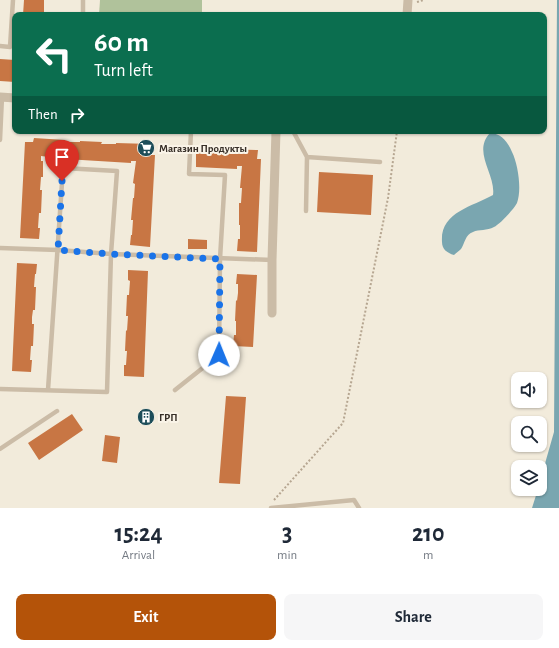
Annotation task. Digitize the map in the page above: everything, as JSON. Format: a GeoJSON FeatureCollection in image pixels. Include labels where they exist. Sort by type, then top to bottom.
{"type":"FeatureCollection","features":[{"type":"Feature","properties":{"kind":"street"},"geometry":{"type":"LineString","coordinates":[[407,12],[408,0]]}},
{"type":"Feature","properties":{"kind":"street"},"geometry":{"type":"LineString","coordinates":[[1,97],[12,98]]}},
{"type":"Feature","properties":{"kind":"street"},"geometry":{"type":"LineString","coordinates":[[272,313],[276,134]]}},
{"type":"Feature","properties":{"kind":"lane"},"geometry":{"type":"LineString","coordinates":[[0,46],[10,47],[12,0]]}},
{"type":"Feature","properties":{"kind":"lane"},"geometry":{"type":"LineString","coordinates":[[83,0],[83,12]]}},
{"type":"Feature","properties":{"kind":"lane"},"geometry":{"type":"LineString","coordinates":[[0,140],[1,97]]}},
{"type":"Feature","properties":{"kind":"lane"},"geometry":{"type":"LineString","coordinates":[[175,390],[219,355],[220,259],[225,175],[189,174],[191,134]]}},
{"type":"Feature","properties":{"kind":"lane"},"geometry":{"type":"LineString","coordinates":[[295,134],[308,157],[306,212]]}},
{"type":"Feature","properties":{"kind":"lane"},"geometry":{"type":"LineString","coordinates":[[308,157],[380,162]]}},
{"type":"Feature","properties":{"kind":"lane"},"geometry":{"type":"LineString","coordinates":[[0,388],[48,390],[106,392],[111,254],[117,171],[63,168],[48,390]]}},
{"type":"Feature","properties":{"kind":"lane"},"geometry":{"type":"LineString","coordinates":[[0,248],[220,259],[272,260]]}},
{"type":"Feature","properties":{"kind":"lane"},"geometry":{"type":"LineString","coordinates":[[0,449],[57,412]]}},
{"type":"Feature","properties":{"kind":"lane"},"geometry":{"type":"LineString","coordinates":[[271,508],[354,500],[359,508]]}},
{"type":"Feature","properties":{"kind":"path"},"geometry":{"type":"LineString","coordinates":[[272,502],[343,422],[388,198],[398,134]]}},
{"type":"Feature","properties":{"kind":"green space"},"geometry":{"type":"Polygon","coordinates":[[[100,0],[202,0],[202,12],[99,12],[100,0]]]}},
{"type":"Feature","properties":{"kind":"water"},"geometry":{"type":"Polygon","coordinates":[[[557,0],[559,0],[559,508],[532,508],[536,496],[547,496],[546,460],[554,432],[557,0]]]}},
{"type":"Feature","properties":{"kind":"water"},"geometry":{"type":"Polygon","coordinates":[[[489,134],[496,134],[501,136],[508,145],[518,170],[519,191],[517,203],[507,216],[497,225],[486,230],[470,233],[461,249],[454,255],[445,250],[442,244],[443,232],[446,224],[452,217],[467,207],[493,195],[493,187],[484,155],[483,148],[485,140],[489,134]]]}},
{"type":"Feature","properties":{"kind":"building"},"geometry":{"type":"Polygon","coordinates":[[[24,0],[44,0],[44,12],[23,12],[24,0]]]}},
{"type":"Feature","properties":{"kind":"building"},"geometry":{"type":"Polygon","coordinates":[[[0,59],[12,60],[12,82],[0,81],[0,59]]]}},
{"type":"Feature","properties":{"kind":"building"},"geometry":{"type":"Polygon","coordinates":[[[34,138],[65,140],[65,142],[102,142],[101,144],[151,144],[150,155],[155,155],[150,247],[130,245],[135,184],[133,183],[136,161],[131,161],[131,163],[49,158],[41,156],[41,161],[43,161],[43,177],[41,177],[40,190],[42,190],[41,213],[39,213],[38,228],[40,228],[39,239],[20,238],[25,142],[33,142],[34,138]]]}},
{"type":"Feature","properties":{"kind":"building"},"geometry":{"type":"Polygon","coordinates":[[[196,148],[208,148],[208,150],[222,151],[223,149],[258,150],[257,159],[261,159],[257,252],[237,251],[238,239],[240,239],[239,203],[241,203],[242,188],[240,188],[242,166],[237,166],[237,169],[196,167],[196,148]]]}},
{"type":"Feature","properties":{"kind":"building"},"geometry":{"type":"Polygon","coordinates":[[[319,172],[373,175],[371,215],[317,212],[319,172]]]}},
{"type":"Feature","properties":{"kind":"building"},"geometry":{"type":"Polygon","coordinates":[[[188,239],[207,240],[207,249],[188,249],[188,239]]]}},
{"type":"Feature","properties":{"kind":"building"},"geometry":{"type":"Polygon","coordinates":[[[17,263],[37,264],[34,287],[36,287],[35,310],[33,310],[32,317],[32,324],[34,324],[33,346],[31,346],[30,360],[32,360],[31,372],[12,371],[17,263]]]}},
{"type":"Feature","properties":{"kind":"building"},"geometry":{"type":"Polygon","coordinates":[[[128,270],[148,271],[144,377],[124,376],[124,365],[126,365],[127,351],[125,351],[128,316],[126,316],[127,295],[129,295],[130,281],[128,280],[128,270]]]}},
{"type":"Feature","properties":{"kind":"building"},"geometry":{"type":"Polygon","coordinates":[[[237,274],[257,275],[253,347],[233,346],[234,335],[236,335],[236,300],[237,301],[238,293],[238,284],[236,284],[237,274]]]}},
{"type":"Feature","properties":{"kind":"building"},"geometry":{"type":"Polygon","coordinates":[[[226,396],[246,397],[240,484],[219,483],[226,396]]]}},
{"type":"Feature","properties":{"kind":"building","name":"ГРП"},"geometry":{"type":"Polygon","coordinates":[[[149,412],[149,421],[143,421],[143,413],[149,412]]]}},
{"type":"Feature","properties":{"kind":"building"},"geometry":{"type":"Polygon","coordinates":[[[72,414],[83,430],[39,460],[28,443],[72,414]]]}},
{"type":"Feature","properties":{"kind":"building"},"geometry":{"type":"Polygon","coordinates":[[[105,435],[120,437],[117,463],[102,461],[105,435]]]}},
{"type":"Feature","properties":{"kind":"place","name":"Магазин Продукты"},"geometry":{"type":"Point","coordinates":[146,148]}},
{"type":"Feature","properties":{"kind":"place","name":"ГРП"},"geometry":{"type":"Point","coordinates":[146,417]}},
{"type":"Feature","properties":{"kind":"route"},"geometry":{"type":"LineString","coordinates":[[62,181],[58,250],[220,259],[219,355]]}}]}
